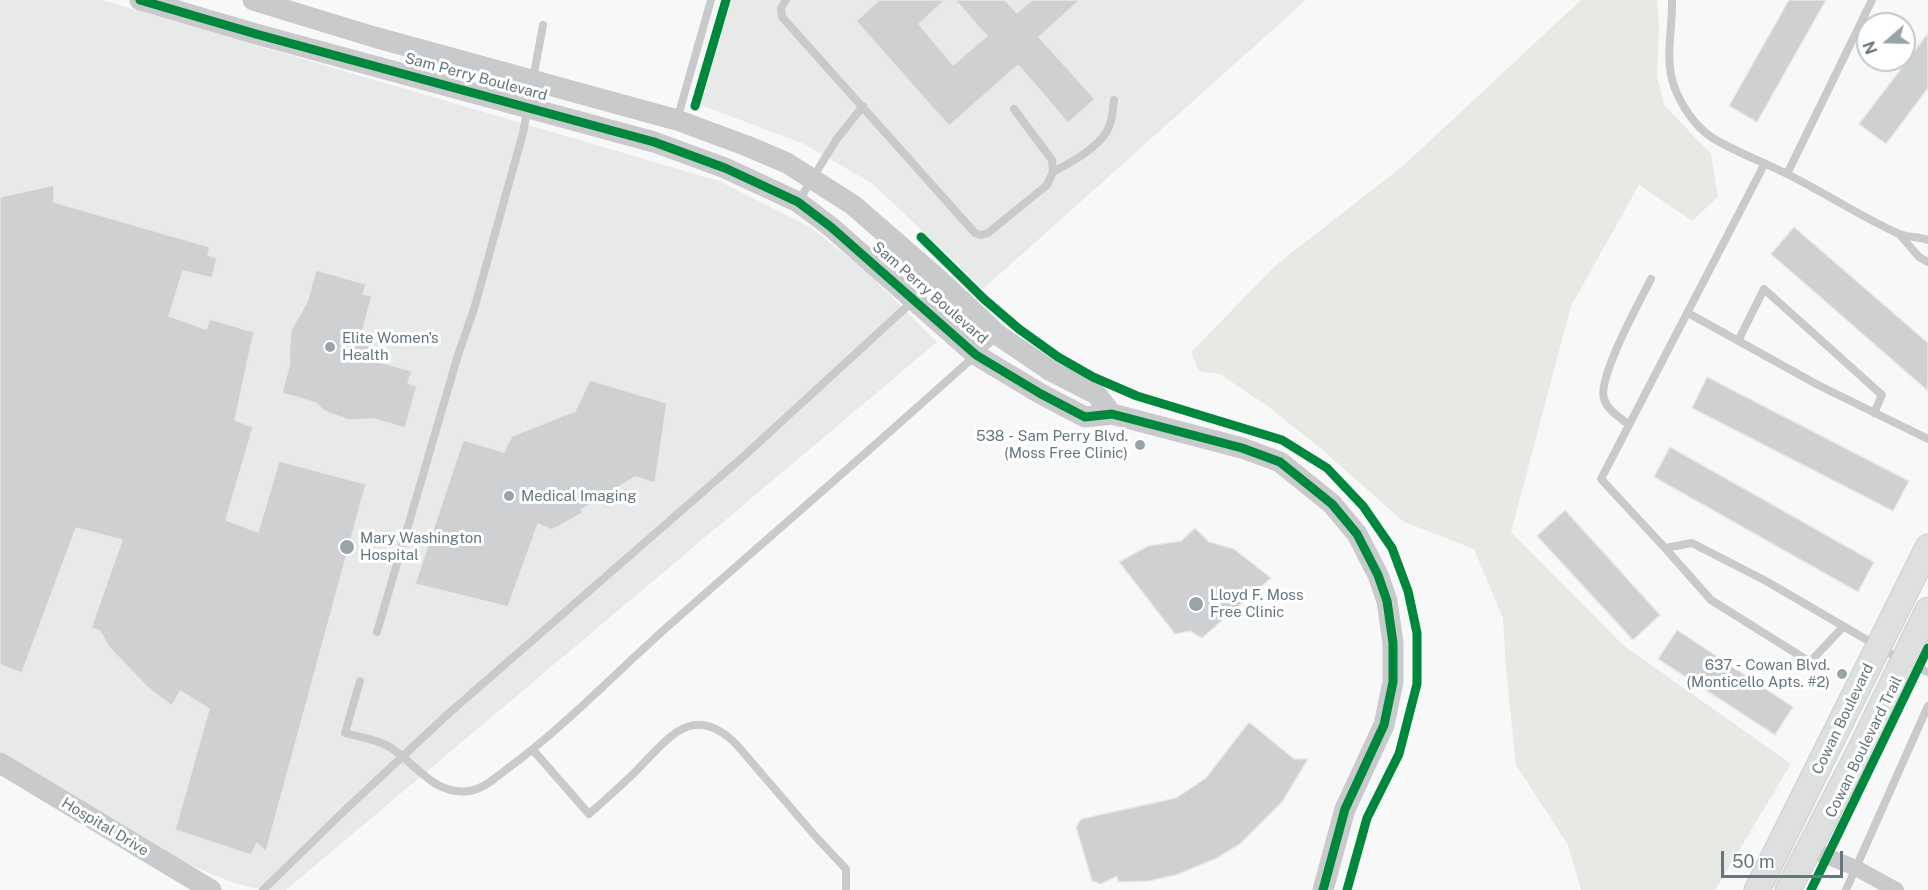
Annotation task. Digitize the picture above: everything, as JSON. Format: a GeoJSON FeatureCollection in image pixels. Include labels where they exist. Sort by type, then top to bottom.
{"type":"FeatureCollection","features":[{"type":"Feature","properties":{"kind":"main road","name":"Cowan Boulevard"},"geometry":{"type":"LineString","coordinates":[[1757,890],[1928,547]]}},
{"type":"Feature","properties":{"kind":"main road","name":"Cowan Boulevard"},"geometry":{"type":"LineString","coordinates":[[1788,890],[1928,610]]}},
{"type":"Feature","properties":{"kind":"street","name":"Sam Perry Boulevard"},"geometry":{"type":"LineString","coordinates":[[140,0],[245,31],[654,142],[725,168],[798,202],[831,227],[915,299],[976,355],[1041,394],[1085,417],[1112,414],[1242,448],[1280,462],[1323,496],[1357,534],[1378,575],[1390,612],[1393,682],[1381,734],[1345,808],[1323,890]]}},
{"type":"Feature","properties":{"kind":"street","name":"Sam Perry Boulevard"},"geometry":{"type":"LineString","coordinates":[[253,0],[677,120],[787,163],[853,205],[998,335],[1051,371],[1096,394],[1112,414]]}},
{"type":"Feature","properties":{"kind":"street","name":"Hospital Drive"},"geometry":{"type":"LineString","coordinates":[[0,763],[211,890]]}},
{"type":"Feature","properties":{"kind":"street"},"geometry":{"type":"LineString","coordinates":[[1809,849],[1856,868],[1896,890]]}},
{"type":"Feature","properties":{"kind":"lane"},"geometry":{"type":"LineString","coordinates":[[677,120],[711,0]]}},
{"type":"Feature","properties":{"kind":"lane"},"geometry":{"type":"LineString","coordinates":[[786,0],[781,8],[782,16],[975,233],[981,235],[988,233],[1047,185],[1053,172],[1052,160],[1014,109]]}},
{"type":"Feature","properties":{"kind":"lane"},"geometry":{"type":"LineString","coordinates":[[1672,0],[1669,36],[1674,85],[1684,107],[1696,123],[1711,136],[1900,235],[1928,240]]}},
{"type":"Feature","properties":{"kind":"lane"},"geometry":{"type":"LineString","coordinates":[[1787,174],[1872,0]]}},
{"type":"Feature","properties":{"kind":"lane"},"geometry":{"type":"LineString","coordinates":[[377,632],[386,595],[485,271],[523,133],[543,25]]}},
{"type":"Feature","properties":{"kind":"lane"},"geometry":{"type":"LineString","coordinates":[[1053,172],[1075,161],[1097,143],[1110,126],[1114,100]]}},
{"type":"Feature","properties":{"kind":"lane"},"geometry":{"type":"LineString","coordinates":[[798,202],[836,140],[863,106]]}},
{"type":"Feature","properties":{"kind":"lane"},"geometry":{"type":"LineString","coordinates":[[1764,165],[1601,479],[1711,600],[1809,662],[1844,627]]}},
{"type":"Feature","properties":{"kind":"lane"},"geometry":{"type":"LineString","coordinates":[[1900,235],[1919,257],[1928,261]]}},
{"type":"Feature","properties":{"kind":"lane"},"geometry":{"type":"LineString","coordinates":[[263,890],[448,714],[830,379],[937,278]]}},
{"type":"Feature","properties":{"kind":"lane"},"geometry":{"type":"LineString","coordinates":[[1629,425],[1608,407],[1602,390],[1609,365],[1651,279]]}},
{"type":"Feature","properties":{"kind":"lane"},"geometry":{"type":"LineString","coordinates":[[1738,341],[1764,289],[1881,394],[1874,413]]}},
{"type":"Feature","properties":{"kind":"lane"},"geometry":{"type":"LineString","coordinates":[[1688,314],[1818,385],[1928,439]]}},
{"type":"Feature","properties":{"kind":"lane"},"geometry":{"type":"LineString","coordinates":[[360,681],[345,733],[387,745],[444,789],[458,792],[471,791],[484,786],[533,750],[672,622],[998,335]]}},
{"type":"Feature","properties":{"kind":"lane"},"geometry":{"type":"LineString","coordinates":[[1665,548],[1692,543],[1766,581],[1879,648],[1928,672]]}},
{"type":"Feature","properties":{"kind":"lane"},"geometry":{"type":"LineString","coordinates":[[1846,890],[1928,706]]}},
{"type":"Feature","properties":{"kind":"lane"},"geometry":{"type":"LineString","coordinates":[[533,750],[589,814],[624,784],[662,742],[678,730],[692,725],[714,728],[726,734],[736,744],[846,869],[846,890]]}},
{"type":"Feature","properties":{"kind":"shaded area","name":"Mary Washington Hospital"},"geometry":{"type":"Polygon","coordinates":[[[0,0],[102,0],[719,181],[810,227],[865,270],[937,342],[286,890],[262,890],[234,883],[185,863],[0,752],[0,0]]]}},
{"type":"Feature","properties":{"kind":"shaded area"},"geometry":{"type":"Polygon","coordinates":[[[731,0],[1306,0],[983,289],[873,184],[804,144],[701,105],[731,0]]]}},
{"type":"Feature","properties":{"kind":"shaded area"},"geometry":{"type":"Polygon","coordinates":[[[1581,0],[1657,0],[1659,27],[1657,76],[1664,105],[1711,154],[1718,197],[1692,221],[1639,185],[1571,306],[1511,532],[1623,645],[1791,764],[1715,890],[1581,890],[1568,845],[1516,765],[1503,618],[1474,549],[1404,522],[1319,447],[1266,405],[1220,374],[1199,371],[1191,352],[1276,265],[1404,165],[1581,0]]]}},
{"type":"Feature","properties":{"kind":"building"},"geometry":{"type":"Polygon","coordinates":[[[879,0],[945,0],[919,24],[953,65],[987,36],[955,0],[1005,0],[1017,13],[1032,0],[1080,0],[1039,37],[1095,99],[1068,123],[1018,65],[949,126],[856,21],[879,0]]]}},
{"type":"Feature","properties":{"kind":"building"},"geometry":{"type":"Polygon","coordinates":[[[1789,0],[1826,0],[1757,122],[1729,106],[1789,0]]]}},
{"type":"Feature","properties":{"kind":"building"},"geometry":{"type":"Polygon","coordinates":[[[1928,33],[1928,88],[1886,144],[1859,124],[1898,72],[1916,72],[1916,49],[1928,33]]]}},
{"type":"Feature","properties":{"kind":"building"},"geometry":{"type":"Polygon","coordinates":[[[54,185],[54,202],[210,247],[208,255],[217,258],[212,278],[183,271],[169,316],[206,329],[210,319],[254,332],[235,420],[253,427],[226,520],[258,532],[279,461],[366,484],[266,852],[257,843],[251,855],[175,830],[209,709],[180,691],[172,706],[147,687],[109,647],[100,631],[91,628],[122,540],[76,528],[22,673],[0,665],[0,197],[54,185]]]}},
{"type":"Feature","properties":{"kind":"building"},"geometry":{"type":"Polygon","coordinates":[[[1794,227],[1928,343],[1928,391],[1771,254],[1794,227]]]}},
{"type":"Feature","properties":{"kind":"building","name":"Elite Women's Health"},"geometry":{"type":"Polygon","coordinates":[[[316,270],[366,284],[363,294],[372,296],[361,336],[365,337],[363,341],[372,343],[370,351],[378,353],[376,361],[412,371],[408,383],[417,386],[405,428],[374,419],[348,420],[324,411],[316,403],[282,393],[290,362],[291,330],[307,302],[316,270]]]}},
{"type":"Feature","properties":{"kind":"building"},"geometry":{"type":"Polygon","coordinates":[[[1707,377],[1909,481],[1893,511],[1692,408],[1707,377]]]}},
{"type":"Feature","properties":{"kind":"building","name":"Medical Imaging"},"geometry":{"type":"Polygon","coordinates":[[[590,380],[667,403],[655,483],[635,477],[581,510],[583,513],[552,530],[538,524],[508,607],[415,584],[463,440],[504,452],[512,436],[575,411],[590,380]]]}},
{"type":"Feature","properties":{"kind":"building"},"geometry":{"type":"Polygon","coordinates":[[[1670,447],[1874,562],[1858,592],[1654,477],[1670,447]]]}},
{"type":"Feature","properties":{"kind":"building"},"geometry":{"type":"Polygon","coordinates":[[[1565,510],[1660,615],[1633,640],[1537,536],[1565,510]]]}},
{"type":"Feature","properties":{"kind":"building","name":"Lloyd F. Moss Free Clinic"},"geometry":{"type":"Polygon","coordinates":[[[1195,528],[1209,542],[1234,549],[1271,578],[1202,638],[1190,631],[1175,634],[1119,562],[1148,546],[1181,541],[1195,528]]]}},
{"type":"Feature","properties":{"kind":"building"},"geometry":{"type":"Polygon","coordinates":[[[1677,630],[1793,707],[1775,735],[1658,659],[1677,630]]]}},
{"type":"Feature","properties":{"kind":"building"},"geometry":{"type":"Polygon","coordinates":[[[1249,722],[1294,759],[1308,759],[1282,802],[1240,844],[1217,858],[1176,875],[1149,881],[1118,882],[1117,876],[1101,884],[1092,881],[1076,827],[1081,819],[1176,798],[1206,778],[1249,722]]]}},
{"type":"Feature","properties":{"kind":"cycle path"},"geometry":{"type":"LineString","coordinates":[[140,0],[256,34],[654,142],[725,168],[798,202],[831,227],[976,355],[1041,394],[1085,417],[1112,414],[1242,448],[1280,462],[1332,504],[1357,534],[1378,575],[1387,601],[1393,643],[1393,682],[1384,725],[1345,809],[1323,890]]}},
{"type":"Feature","properties":{"kind":"cycle path"},"geometry":{"type":"LineString","coordinates":[[695,106],[726,0]]}},
{"type":"Feature","properties":{"kind":"cycle path"},"geometry":{"type":"LineString","coordinates":[[921,237],[984,299],[1019,329],[1058,357],[1093,377],[1137,396],[1282,440],[1327,468],[1363,506],[1392,548],[1408,591],[1417,633],[1417,684],[1399,754],[1367,818],[1347,890]]}},
{"type":"Feature","properties":{"kind":"cycle path","name":"Cowan Boulevard Trail"},"geometry":{"type":"LineString","coordinates":[[1811,890],[1928,648]]}},
{"type":"Feature","properties":{"kind":"place","name":"Elite Women's Health"},"geometry":{"type":"Point","coordinates":[330,347]}},
{"type":"Feature","properties":{"kind":"place","name":"538 - Sam Perry Blvd. (Moss Free Clinic)"},"geometry":{"type":"Point","coordinates":[1140,445]}},
{"type":"Feature","properties":{"kind":"place","name":"Medical Imaging"},"geometry":{"type":"Point","coordinates":[509,496]}},
{"type":"Feature","properties":{"kind":"place","name":"Mary Washington Hospital"},"geometry":{"type":"Point","coordinates":[347,547]}},
{"type":"Feature","properties":{"kind":"place","name":"Lloyd F. Moss Free Clinic"},"geometry":{"type":"Point","coordinates":[1196,604]}},
{"type":"Feature","properties":{"kind":"place","name":"637 - Cowan Blvd. (Monticello Apts. #2)"},"geometry":{"type":"Point","coordinates":[1842,674]}}]}
